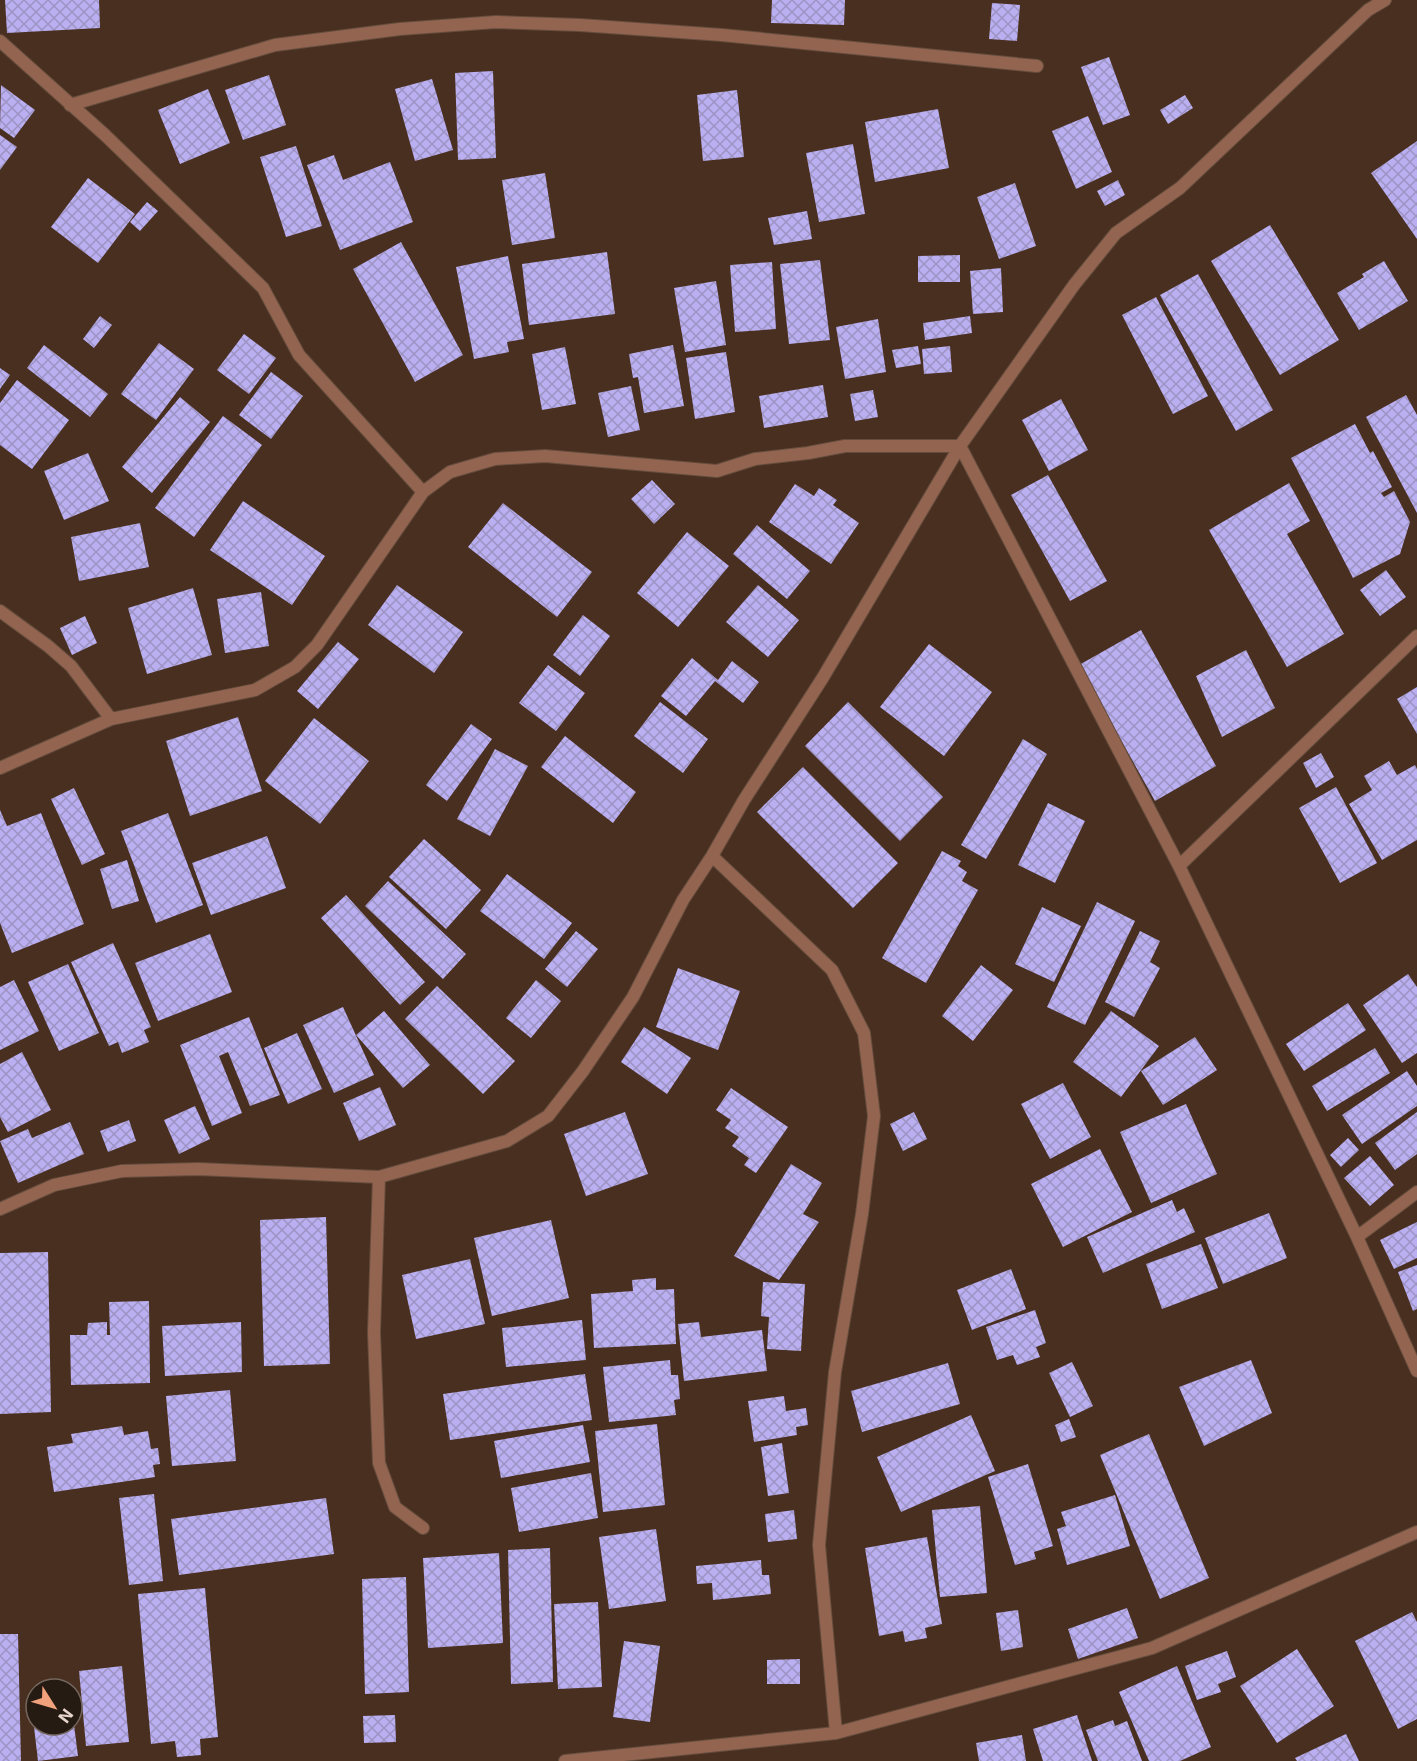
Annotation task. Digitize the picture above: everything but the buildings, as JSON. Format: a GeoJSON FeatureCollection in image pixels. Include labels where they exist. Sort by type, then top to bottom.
{"type":"FeatureCollection","features":[{"type":"Feature","properties":{"kind":"street"},"geometry":{"type":"LineString","coordinates":[[0,1209],[54,1185],[122,1171],[198,1169],[378,1177],[507,1141],[548,1116],[583,1071],[633,997],[683,900],[822,679],[960,446],[1074,285],[1116,233],[1180,188],[1365,5],[1385,0]]}},
{"type":"Feature","properties":{"kind":"street"},"geometry":{"type":"LineString","coordinates":[[70,105],[275,45],[400,29],[496,22],[580,25],[722,35],[1037,66]]}},
{"type":"Feature","properties":{"kind":"street"},"geometry":{"type":"LineString","coordinates":[[0,41],[105,135],[262,288],[299,355],[423,492]]}},
{"type":"Feature","properties":{"kind":"street"},"geometry":{"type":"LineString","coordinates":[[0,768],[111,719],[255,690],[295,667],[317,645],[423,492],[450,472],[495,459],[545,456],[717,471],[756,459],[845,446],[960,446]]}},
{"type":"Feature","properties":{"kind":"street"},"geometry":{"type":"LineString","coordinates":[[960,446],[1179,866],[1358,1237],[1417,1371]]}},
{"type":"Feature","properties":{"kind":"street"},"geometry":{"type":"LineString","coordinates":[[0,611],[71,666],[111,719]]}},
{"type":"Feature","properties":{"kind":"street"},"geometry":{"type":"LineString","coordinates":[[1179,866],[1417,636]]}},
{"type":"Feature","properties":{"kind":"street"},"geometry":{"type":"LineString","coordinates":[[712,856],[832,970],[864,1033],[874,1116],[862,1214],[835,1372],[819,1545],[836,1733]]}},
{"type":"Feature","properties":{"kind":"street"},"geometry":{"type":"LineString","coordinates":[[378,1177],[374,1333],[379,1462],[395,1507],[423,1528]]}},
{"type":"Feature","properties":{"kind":"street"},"geometry":{"type":"LineString","coordinates":[[1358,1237],[1417,1192]]}},
{"type":"Feature","properties":{"kind":"street"},"geometry":{"type":"LineString","coordinates":[[566,1761],[836,1733],[1152,1648],[1417,1532]]}}]}
